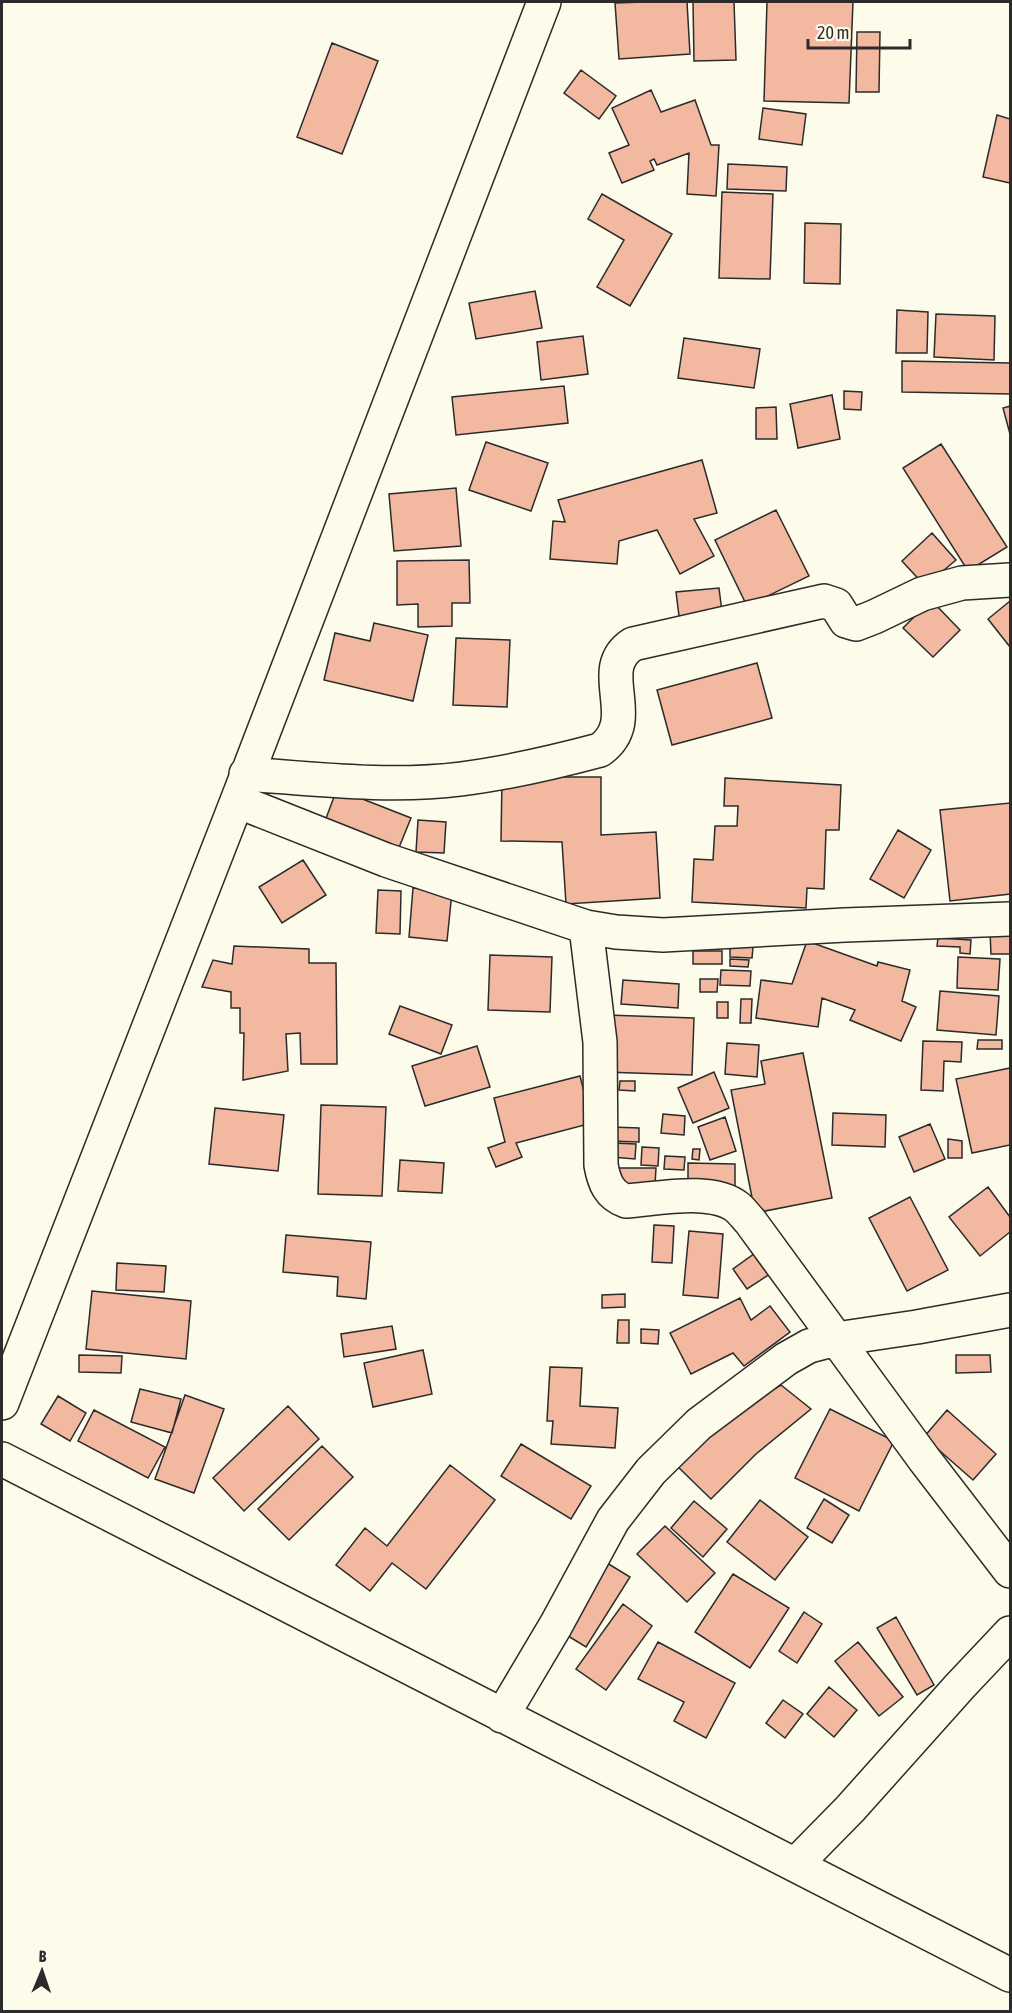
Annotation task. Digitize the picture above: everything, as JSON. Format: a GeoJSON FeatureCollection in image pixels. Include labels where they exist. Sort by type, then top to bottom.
{"type":"FeatureCollection","features":[{"type":"Feature","properties":{"kind":"street"},"geometry":{"type":"LineString","coordinates":[[2,1403],[544,2]]}},
{"type":"Feature","properties":{"kind":"street"},"geometry":{"type":"LineString","coordinates":[[242,787],[461,779],[514,770],[600,750],[615,735],[619,720],[617,661],[623,650],[633,644],[824,601],[836,605],[846,621],[856,624],[874,618],[922,594],[952,585],[1011,580]]}},
{"type":"Feature","properties":{"kind":"street"},"geometry":{"type":"LineString","coordinates":[[242,787],[386,860],[586,927],[663,935],[1011,920]]}},
{"type":"Feature","properties":{"kind":"street"},"geometry":{"type":"LineString","coordinates":[[586,927],[600,1042],[601,1165],[603,1180],[607,1187],[619,1199],[626,1201],[701,1196],[721,1198],[737,1206],[924,1459],[1011,1571]]}},
{"type":"Feature","properties":{"kind":"street"},"geometry":{"type":"LineString","coordinates":[[502,1716],[556,1625],[613,1520],[651,1471],[699,1424],[786,1359],[809,1346],[836,1338],[917,1327],[1011,1310]]}},
{"type":"Feature","properties":{"kind":"street"},"geometry":{"type":"LineString","coordinates":[[2,1459],[1011,1975]]}},
{"type":"Feature","properties":{"kind":"street"},"geometry":{"type":"LineString","coordinates":[[795,1865],[850,1809],[960,1686],[1011,1633]]}},
{"type":"Feature","properties":{"kind":"building"},"geometry":{"type":"Polygon","coordinates":[[[687,2],[690,54],[619,59],[615,3],[687,2]]]}},
{"type":"Feature","properties":{"kind":"building"},"geometry":{"type":"Polygon","coordinates":[[[693,2],[734,2],[736,60],[694,61],[693,2]]]}},
{"type":"Feature","properties":{"kind":"building"},"geometry":{"type":"Polygon","coordinates":[[[767,2],[853,2],[849,103],[764,101],[767,2]]]}},
{"type":"Feature","properties":{"kind":"building"},"geometry":{"type":"Polygon","coordinates":[[[857,32],[880,32],[879,92],[856,92],[857,32]]]}},
{"type":"Feature","properties":{"kind":"building"},"geometry":{"type":"Polygon","coordinates":[[[332,43],[378,61],[342,154],[297,137],[332,43]]]}},
{"type":"Feature","properties":{"kind":"building"},"geometry":{"type":"Polygon","coordinates":[[[581,70],[616,96],[599,119],[564,93],[581,70]]]}},
{"type":"Feature","properties":{"kind":"building"},"geometry":{"type":"Polygon","coordinates":[[[651,90],[661,112],[695,100],[711,145],[719,145],[716,196],[687,194],[689,153],[657,165],[654,159],[650,161],[654,170],[622,183],[609,153],[629,145],[612,108],[651,90]]]}},
{"type":"Feature","properties":{"kind":"building"},"geometry":{"type":"Polygon","coordinates":[[[763,108],[806,114],[802,145],[759,139],[763,108]]]}},
{"type":"Feature","properties":{"kind":"building"},"geometry":{"type":"Polygon","coordinates":[[[997,115],[1010,119],[1010,183],[983,177],[997,115]]]}},
{"type":"Feature","properties":{"kind":"building"},"geometry":{"type":"Polygon","coordinates":[[[728,164],[787,167],[786,191],[727,189],[728,164]]]}},
{"type":"Feature","properties":{"kind":"building"},"geometry":{"type":"Polygon","coordinates":[[[722,192],[773,194],[770,279],[719,278],[722,192]]]}},
{"type":"Feature","properties":{"kind":"building"},"geometry":{"type":"Polygon","coordinates":[[[602,194],[672,234],[630,306],[597,287],[624,240],[588,219],[602,194]]]}},
{"type":"Feature","properties":{"kind":"building"},"geometry":{"type":"Polygon","coordinates":[[[805,223],[841,224],[840,284],[804,283],[805,223]]]}},
{"type":"Feature","properties":{"kind":"building"},"geometry":{"type":"Polygon","coordinates":[[[535,291],[542,328],[476,339],[469,303],[535,291]]]}},
{"type":"Feature","properties":{"kind":"building"},"geometry":{"type":"Polygon","coordinates":[[[897,310],[928,312],[927,353],[896,353],[897,310]]]}},
{"type":"Feature","properties":{"kind":"building"},"geometry":{"type":"Polygon","coordinates":[[[936,314],[995,316],[994,360],[934,357],[936,314]]]}},
{"type":"Feature","properties":{"kind":"building"},"geometry":{"type":"Polygon","coordinates":[[[583,336],[588,374],[541,380],[537,342],[583,336]]]}},
{"type":"Feature","properties":{"kind":"building"},"geometry":{"type":"Polygon","coordinates":[[[684,338],[760,349],[754,388],[678,378],[684,338]]]}},
{"type":"Feature","properties":{"kind":"building"},"geometry":{"type":"Polygon","coordinates":[[[902,361],[1010,363],[1010,394],[902,392],[902,361]]]}},
{"type":"Feature","properties":{"kind":"building"},"geometry":{"type":"Polygon","coordinates":[[[564,386],[568,423],[456,435],[452,397],[564,386]]]}},
{"type":"Feature","properties":{"kind":"building"},"geometry":{"type":"Polygon","coordinates":[[[844,391],[862,392],[861,410],[844,409],[844,391]]]}},
{"type":"Feature","properties":{"kind":"building"},"geometry":{"type":"Polygon","coordinates":[[[832,395],[840,439],[798,448],[790,404],[832,395]]]}},
{"type":"Feature","properties":{"kind":"building"},"geometry":{"type":"Polygon","coordinates":[[[1010,406],[1010,434],[1003,408],[1010,406]]]}},
{"type":"Feature","properties":{"kind":"building"},"geometry":{"type":"Polygon","coordinates":[[[776,407],[777,439],[756,439],[756,408],[776,407]]]}},
{"type":"Feature","properties":{"kind":"building"},"geometry":{"type":"Polygon","coordinates":[[[486,442],[548,463],[531,511],[469,490],[486,442]]]}},
{"type":"Feature","properties":{"kind":"building"},"geometry":{"type":"Polygon","coordinates":[[[941,444],[1007,547],[968,571],[903,468],[941,444]]]}},
{"type":"Feature","properties":{"kind":"building"},"geometry":{"type":"Polygon","coordinates":[[[702,460],[717,513],[694,519],[714,556],[680,574],[657,530],[619,541],[617,564],[550,559],[553,521],[565,522],[558,500],[702,460]]]}},
{"type":"Feature","properties":{"kind":"building"},"geometry":{"type":"Polygon","coordinates":[[[456,488],[461,546],[394,551],[389,494],[456,488]]]}},
{"type":"Feature","properties":{"kind":"building"},"geometry":{"type":"Polygon","coordinates":[[[776,510],[809,576],[747,606],[715,540],[776,510]]]}},
{"type":"Feature","properties":{"kind":"building"},"geometry":{"type":"Polygon","coordinates":[[[932,533],[956,560],[925,586],[902,561],[932,533]]]}},
{"type":"Feature","properties":{"kind":"building"},"geometry":{"type":"Polygon","coordinates":[[[469,560],[470,603],[452,603],[452,626],[418,627],[418,604],[397,605],[397,561],[469,560]]]}},
{"type":"Feature","properties":{"kind":"building"},"geometry":{"type":"Polygon","coordinates":[[[719,588],[723,620],[680,624],[676,592],[719,588]]]}},
{"type":"Feature","properties":{"kind":"building"},"geometry":{"type":"Polygon","coordinates":[[[931,600],[960,630],[933,657],[903,628],[931,600]]]}},
{"type":"Feature","properties":{"kind":"building"},"geometry":{"type":"Polygon","coordinates":[[[1010,601],[1010,647],[988,619],[1010,601]]]}},
{"type":"Feature","properties":{"kind":"building"},"geometry":{"type":"Polygon","coordinates":[[[374,623],[428,635],[413,701],[324,680],[335,633],[370,641],[374,623]]]}},
{"type":"Feature","properties":{"kind":"building"},"geometry":{"type":"Polygon","coordinates":[[[456,638],[510,640],[507,707],[453,705],[456,638]]]}},
{"type":"Feature","properties":{"kind":"building"},"geometry":{"type":"Polygon","coordinates":[[[757,663],[772,718],[672,745],[657,690],[757,663]]]}},
{"type":"Feature","properties":{"kind":"building"},"geometry":{"type":"Polygon","coordinates":[[[502,777],[601,777],[601,835],[656,832],[660,898],[566,904],[562,842],[501,841],[502,777]]]}},
{"type":"Feature","properties":{"kind":"building"},"geometry":{"type":"Polygon","coordinates":[[[725,778],[841,785],[839,830],[826,830],[824,889],[807,888],[806,908],[692,902],[694,859],[713,860],[715,826],[737,826],[738,806],[724,806],[725,778]]]}},
{"type":"Feature","properties":{"kind":"building"},"geometry":{"type":"Polygon","coordinates":[[[337,789],[411,818],[398,850],[325,821],[337,789]]]}},
{"type":"Feature","properties":{"kind":"building"},"geometry":{"type":"Polygon","coordinates":[[[1010,803],[1010,894],[950,901],[940,810],[1010,803]]]}},
{"type":"Feature","properties":{"kind":"building"},"geometry":{"type":"Polygon","coordinates":[[[418,820],[446,822],[444,853],[416,852],[418,820]]]}},
{"type":"Feature","properties":{"kind":"building"},"geometry":{"type":"Polygon","coordinates":[[[898,830],[931,850],[904,898],[870,879],[898,830]]]}},
{"type":"Feature","properties":{"kind":"building"},"geometry":{"type":"Polygon","coordinates":[[[303,860],[326,895],[282,923],[259,887],[303,860]]]}},
{"type":"Feature","properties":{"kind":"building"},"geometry":{"type":"Polygon","coordinates":[[[413,888],[452,892],[447,941],[409,937],[413,888]]]}},
{"type":"Feature","properties":{"kind":"building"},"geometry":{"type":"Polygon","coordinates":[[[378,890],[401,891],[400,934],[376,933],[378,890]]]}},
{"type":"Feature","properties":{"kind":"building"},"geometry":{"type":"Polygon","coordinates":[[[990,932],[1010,932],[1010,954],[991,954],[990,932]]]}},
{"type":"Feature","properties":{"kind":"building"},"geometry":{"type":"Polygon","coordinates":[[[938,938],[971,940],[970,954],[960,953],[960,947],[937,946],[938,938]]]}},
{"type":"Feature","properties":{"kind":"building"},"geometry":{"type":"Polygon","coordinates":[[[807,941],[877,966],[878,962],[910,970],[902,1001],[916,1007],[901,1041],[850,1020],[855,1010],[822,998],[818,1027],[756,1018],[761,980],[792,984],[807,941]]]}},
{"type":"Feature","properties":{"kind":"building"},"geometry":{"type":"Polygon","coordinates":[[[234,946],[309,949],[309,963],[336,963],[337,1064],[301,1064],[300,1033],[286,1034],[288,1071],[243,1080],[244,1033],[240,1033],[240,1008],[231,1008],[231,992],[202,987],[213,960],[232,964],[234,946]]]}},
{"type":"Feature","properties":{"kind":"building"},"geometry":{"type":"Polygon","coordinates":[[[730,946],[753,947],[752,958],[730,957],[730,946]]]}},
{"type":"Feature","properties":{"kind":"building"},"geometry":{"type":"Polygon","coordinates":[[[693,951],[722,951],[722,964],[693,964],[693,951]]]}},
{"type":"Feature","properties":{"kind":"building"},"geometry":{"type":"Polygon","coordinates":[[[490,955],[552,957],[550,1012],[488,1010],[490,955]]]}},
{"type":"Feature","properties":{"kind":"building"},"geometry":{"type":"Polygon","coordinates":[[[958,957],[1000,959],[998,990],[957,988],[958,957]]]}},
{"type":"Feature","properties":{"kind":"building"},"geometry":{"type":"Polygon","coordinates":[[[730,959],[749,960],[748,967],[730,966],[730,959]]]}},
{"type":"Feature","properties":{"kind":"building"},"geometry":{"type":"Polygon","coordinates":[[[721,970],[751,971],[750,986],[720,985],[721,970]]]}},
{"type":"Feature","properties":{"kind":"building"},"geometry":{"type":"Polygon","coordinates":[[[700,979],[718,979],[717,992],[700,992],[700,979]]]}},
{"type":"Feature","properties":{"kind":"building"},"geometry":{"type":"Polygon","coordinates":[[[623,980],[679,984],[678,1008],[621,1004],[623,980]]]}},
{"type":"Feature","properties":{"kind":"building"},"geometry":{"type":"Polygon","coordinates":[[[940,991],[999,996],[996,1035],[937,1030],[940,991]]]}},
{"type":"Feature","properties":{"kind":"building"},"geometry":{"type":"Polygon","coordinates":[[[741,999],[752,999],[751,1023],[740,1023],[741,999]]]}},
{"type":"Feature","properties":{"kind":"building"},"geometry":{"type":"Polygon","coordinates":[[[717,1002],[728,1002],[728,1018],[717,1018],[717,1002]]]}},
{"type":"Feature","properties":{"kind":"building"},"geometry":{"type":"Polygon","coordinates":[[[400,1006],[452,1025],[441,1054],[389,1034],[400,1006]]]}},
{"type":"Feature","properties":{"kind":"building"},"geometry":{"type":"Polygon","coordinates":[[[606,1015],[694,1018],[692,1075],[604,1072],[606,1015]]]}},
{"type":"Feature","properties":{"kind":"building"},"geometry":{"type":"Polygon","coordinates":[[[978,1040],[1002,1040],[1002,1049],[977,1049],[978,1040]]]}},
{"type":"Feature","properties":{"kind":"building"},"geometry":{"type":"Polygon","coordinates":[[[923,1041],[962,1042],[961,1062],[944,1061],[943,1091],[921,1090],[923,1041]]]}},
{"type":"Feature","properties":{"kind":"building"},"geometry":{"type":"Polygon","coordinates":[[[727,1043],[759,1045],[757,1077],[725,1074],[727,1043]]]}},
{"type":"Feature","properties":{"kind":"building"},"geometry":{"type":"Polygon","coordinates":[[[477,1046],[490,1087],[425,1106],[412,1066],[477,1046]]]}},
{"type":"Feature","properties":{"kind":"building"},"geometry":{"type":"Polygon","coordinates":[[[803,1053],[832,1198],[755,1213],[731,1090],[765,1084],[761,1061],[803,1053]]]}},
{"type":"Feature","properties":{"kind":"building"},"geometry":{"type":"Polygon","coordinates":[[[1010,1068],[1010,1145],[972,1153],[956,1079],[1010,1068]]]}},
{"type":"Feature","properties":{"kind":"building"},"geometry":{"type":"Polygon","coordinates":[[[714,1072],[729,1108],[693,1123],[678,1088],[714,1072]]]}},
{"type":"Feature","properties":{"kind":"building"},"geometry":{"type":"Polygon","coordinates":[[[580,1076],[592,1123],[516,1143],[522,1157],[496,1167],[488,1148],[505,1142],[494,1098],[580,1076]]]}},
{"type":"Feature","properties":{"kind":"building"},"geometry":{"type":"Polygon","coordinates":[[[620,1081],[635,1081],[635,1091],[619,1090],[620,1081]]]}},
{"type":"Feature","properties":{"kind":"building"},"geometry":{"type":"Polygon","coordinates":[[[321,1105],[386,1107],[382,1196],[318,1194],[321,1105]]]}},
{"type":"Feature","properties":{"kind":"building"},"geometry":{"type":"Polygon","coordinates":[[[215,1108],[284,1115],[278,1171],[209,1164],[215,1108]]]}},
{"type":"Feature","properties":{"kind":"building"},"geometry":{"type":"Polygon","coordinates":[[[833,1113],[886,1115],[885,1147],[832,1145],[833,1113]]]}},
{"type":"Feature","properties":{"kind":"building"},"geometry":{"type":"Polygon","coordinates":[[[663,1114],[685,1116],[684,1135],[661,1133],[663,1114]]]}},
{"type":"Feature","properties":{"kind":"building"},"geometry":{"type":"Polygon","coordinates":[[[725,1117],[736,1151],[710,1160],[698,1127],[725,1117]]]}},
{"type":"Feature","properties":{"kind":"building"},"geometry":{"type":"Polygon","coordinates":[[[930,1124],[945,1159],[914,1172],[899,1137],[930,1124]]]}},
{"type":"Feature","properties":{"kind":"building"},"geometry":{"type":"Polygon","coordinates":[[[611,1127],[639,1128],[639,1142],[610,1141],[611,1127]]]}},
{"type":"Feature","properties":{"kind":"building"},"geometry":{"type":"Polygon","coordinates":[[[948,1139],[962,1141],[962,1158],[948,1158],[948,1139]]]}},
{"type":"Feature","properties":{"kind":"building"},"geometry":{"type":"Polygon","coordinates":[[[613,1143],[636,1144],[635,1159],[612,1157],[613,1143]]]}},
{"type":"Feature","properties":{"kind":"building"},"geometry":{"type":"Polygon","coordinates":[[[642,1147],[659,1148],[658,1166],[641,1165],[642,1147]]]}},
{"type":"Feature","properties":{"kind":"building"},"geometry":{"type":"Polygon","coordinates":[[[693,1149],[700,1149],[699,1160],[692,1159],[693,1149]]]}},
{"type":"Feature","properties":{"kind":"building"},"geometry":{"type":"Polygon","coordinates":[[[665,1156],[685,1157],[684,1170],[664,1169],[665,1156]]]}},
{"type":"Feature","properties":{"kind":"building"},"geometry":{"type":"Polygon","coordinates":[[[400,1160],[444,1163],[442,1193],[398,1191],[400,1160]]]}},
{"type":"Feature","properties":{"kind":"building"},"geometry":{"type":"Polygon","coordinates":[[[688,1163],[735,1164],[735,1189],[688,1188],[688,1163]]]}},
{"type":"Feature","properties":{"kind":"building"},"geometry":{"type":"Polygon","coordinates":[[[618,1168],[656,1168],[655,1185],[618,1184],[618,1168]]]}},
{"type":"Feature","properties":{"kind":"building"},"geometry":{"type":"Polygon","coordinates":[[[988,1187],[1010,1217],[1010,1232],[980,1256],[949,1217],[988,1187]]]}},
{"type":"Feature","properties":{"kind":"building"},"geometry":{"type":"Polygon","coordinates":[[[910,1197],[948,1270],[907,1291],[869,1218],[910,1197]]]}},
{"type":"Feature","properties":{"kind":"building"},"geometry":{"type":"Polygon","coordinates":[[[654,1225],[674,1226],[672,1263],[652,1262],[654,1225]]]}},
{"type":"Feature","properties":{"kind":"building"},"geometry":{"type":"Polygon","coordinates":[[[689,1231],[723,1234],[718,1298],[683,1295],[689,1231]]]}},
{"type":"Feature","properties":{"kind":"building"},"geometry":{"type":"Polygon","coordinates":[[[286,1235],[371,1242],[366,1299],[337,1296],[338,1277],[283,1272],[286,1235]]]}},
{"type":"Feature","properties":{"kind":"building"},"geometry":{"type":"Polygon","coordinates":[[[758,1251],[773,1272],[747,1289],[733,1269],[758,1251]]]}},
{"type":"Feature","properties":{"kind":"building"},"geometry":{"type":"Polygon","coordinates":[[[117,1263],[166,1266],[164,1292],[116,1290],[117,1263]]]}},
{"type":"Feature","properties":{"kind":"building"},"geometry":{"type":"Polygon","coordinates":[[[92,1291],[191,1301],[186,1359],[86,1349],[92,1291]]]}},
{"type":"Feature","properties":{"kind":"building"},"geometry":{"type":"Polygon","coordinates":[[[625,1294],[625,1307],[602,1308],[602,1295],[625,1294]]]}},
{"type":"Feature","properties":{"kind":"building"},"geometry":{"type":"Polygon","coordinates":[[[740,1298],[751,1320],[770,1306],[790,1332],[744,1366],[733,1353],[691,1374],[670,1333],[740,1298]]]}},
{"type":"Feature","properties":{"kind":"building"},"geometry":{"type":"Polygon","coordinates":[[[618,1320],[629,1320],[629,1343],[617,1343],[618,1320]]]}},
{"type":"Feature","properties":{"kind":"building"},"geometry":{"type":"Polygon","coordinates":[[[392,1326],[396,1349],[344,1357],[341,1334],[392,1326]]]}},
{"type":"Feature","properties":{"kind":"building"},"geometry":{"type":"Polygon","coordinates":[[[641,1329],[659,1330],[658,1344],[641,1343],[641,1329]]]}},
{"type":"Feature","properties":{"kind":"building"},"geometry":{"type":"Polygon","coordinates":[[[423,1350],[432,1394],[373,1407],[364,1363],[423,1350]]]}},
{"type":"Feature","properties":{"kind":"building"},"geometry":{"type":"Polygon","coordinates":[[[79,1355],[122,1356],[121,1373],[79,1372],[79,1355]]]}},
{"type":"Feature","properties":{"kind":"building"},"geometry":{"type":"Polygon","coordinates":[[[956,1355],[990,1355],[991,1372],[956,1373],[956,1355]]]}},
{"type":"Feature","properties":{"kind":"building"},"geometry":{"type":"Polygon","coordinates":[[[550,1367],[582,1368],[580,1406],[618,1408],[615,1448],[551,1444],[553,1421],[547,1421],[550,1367]]]}},
{"type":"Feature","properties":{"kind":"building"},"geometry":{"type":"Polygon","coordinates":[[[781,1385],[811,1409],[756,1454],[711,1499],[675,1464],[721,1419],[781,1385]]]}},
{"type":"Feature","properties":{"kind":"building"},"geometry":{"type":"Polygon","coordinates":[[[140,1389],[181,1399],[172,1433],[131,1422],[140,1389]]]}},
{"type":"Feature","properties":{"kind":"building"},"geometry":{"type":"Polygon","coordinates":[[[185,1395],[224,1409],[194,1493],[155,1479],[185,1395]]]}},
{"type":"Feature","properties":{"kind":"building"},"geometry":{"type":"Polygon","coordinates":[[[58,1396],[86,1413],[70,1441],[41,1424],[58,1396]]]}},
{"type":"Feature","properties":{"kind":"building"},"geometry":{"type":"Polygon","coordinates":[[[288,1406],[319,1439],[244,1511],[213,1478],[288,1406]]]}},
{"type":"Feature","properties":{"kind":"building"},"geometry":{"type":"Polygon","coordinates":[[[830,1409],[894,1441],[859,1511],[795,1478],[830,1409]]]}},
{"type":"Feature","properties":{"kind":"building"},"geometry":{"type":"Polygon","coordinates":[[[94,1410],[165,1447],[148,1478],[78,1441],[94,1410]]]}},
{"type":"Feature","properties":{"kind":"building"},"geometry":{"type":"Polygon","coordinates":[[[947,1410],[996,1454],[973,1480],[924,1437],[947,1410]]]}},
{"type":"Feature","properties":{"kind":"building"},"geometry":{"type":"Polygon","coordinates":[[[521,1444],[591,1486],[571,1519],[501,1476],[521,1444]]]}},
{"type":"Feature","properties":{"kind":"building"},"geometry":{"type":"Polygon","coordinates":[[[322,1446],[353,1477],[289,1540],[258,1509],[322,1446]]]}},
{"type":"Feature","properties":{"kind":"building"},"geometry":{"type":"Polygon","coordinates":[[[450,1465],[495,1500],[426,1589],[392,1563],[370,1591],[336,1565],[365,1528],[387,1546],[450,1465]]]}},
{"type":"Feature","properties":{"kind":"building"},"geometry":{"type":"Polygon","coordinates":[[[824,1499],[849,1515],[832,1543],[807,1528],[824,1499]]]}},
{"type":"Feature","properties":{"kind":"building"},"geometry":{"type":"Polygon","coordinates":[[[760,1500],[808,1537],[775,1580],[727,1542],[760,1500]]]}},
{"type":"Feature","properties":{"kind":"building"},"geometry":{"type":"Polygon","coordinates":[[[694,1501],[727,1529],[703,1557],[671,1528],[694,1501]]]}},
{"type":"Feature","properties":{"kind":"building"},"geometry":{"type":"Polygon","coordinates":[[[665,1526],[715,1573],[687,1602],[637,1554],[665,1526]]]}},
{"type":"Feature","properties":{"kind":"building"},"geometry":{"type":"Polygon","coordinates":[[[607,1563],[630,1577],[586,1647],[563,1633],[607,1563]]]}},
{"type":"Feature","properties":{"kind":"building"},"geometry":{"type":"Polygon","coordinates":[[[733,1574],[789,1608],[750,1668],[695,1632],[733,1574]]]}},
{"type":"Feature","properties":{"kind":"building"},"geometry":{"type":"Polygon","coordinates":[[[623,1604],[652,1626],[606,1690],[576,1669],[623,1604]]]}},
{"type":"Feature","properties":{"kind":"building"},"geometry":{"type":"Polygon","coordinates":[[[804,1612],[822,1624],[797,1663],[779,1651],[804,1612]]]}},
{"type":"Feature","properties":{"kind":"building"},"geometry":{"type":"Polygon","coordinates":[[[896,1617],[934,1685],[917,1695],[877,1628],[896,1617]]]}},
{"type":"Feature","properties":{"kind":"building"},"geometry":{"type":"Polygon","coordinates":[[[658,1642],[735,1683],[706,1738],[674,1721],[684,1702],[638,1679],[658,1642]]]}},
{"type":"Feature","properties":{"kind":"building"},"geometry":{"type":"Polygon","coordinates":[[[858,1642],[903,1697],[879,1716],[835,1661],[858,1642]]]}},
{"type":"Feature","properties":{"kind":"building"},"geometry":{"type":"Polygon","coordinates":[[[829,1687],[857,1710],[834,1737],[807,1714],[829,1687]]]}},
{"type":"Feature","properties":{"kind":"building"},"geometry":{"type":"Polygon","coordinates":[[[783,1700],[803,1714],[785,1738],[766,1723],[783,1700]]]}}]}
